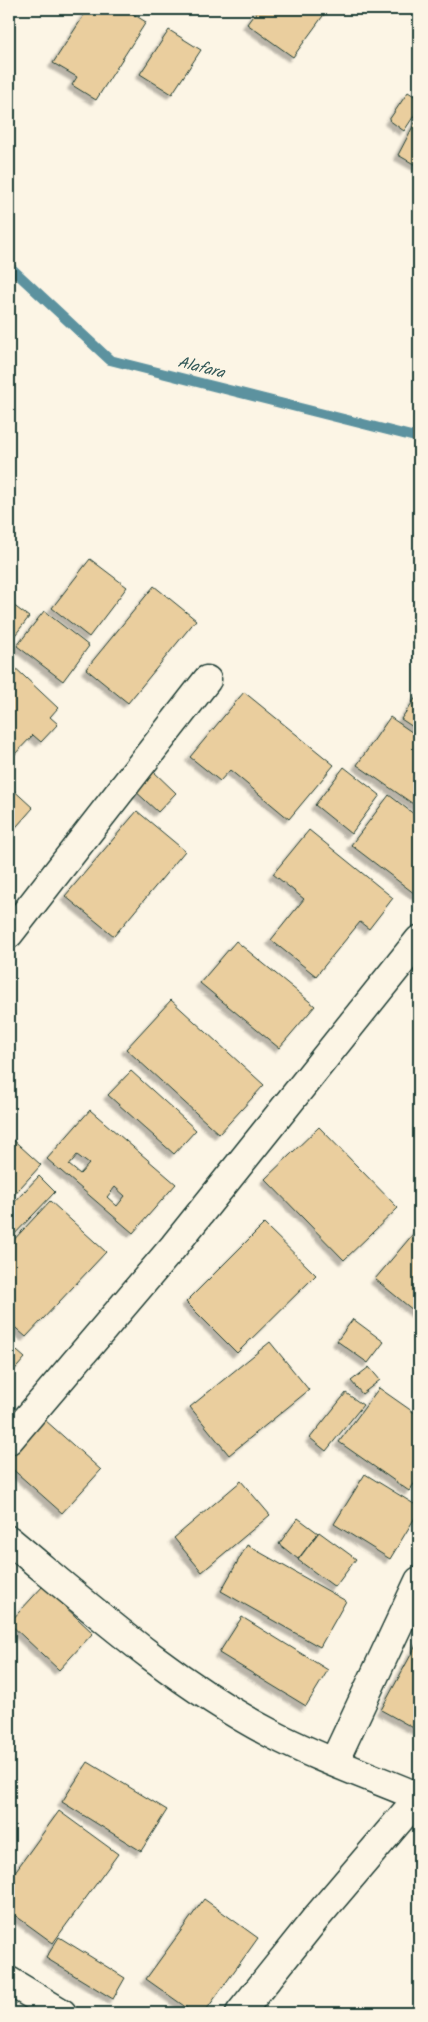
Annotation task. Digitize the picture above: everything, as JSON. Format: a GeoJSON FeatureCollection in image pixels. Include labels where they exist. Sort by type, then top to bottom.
{"type":"FeatureCollection","features":[{"type":"Feature","properties":{"kind":"street"},"geometry":{"type":"LineString","coordinates":[[9,934],[207,680]]}},
{"type":"Feature","properties":{"kind":"street"},"geometry":{"type":"LineString","coordinates":[[9,1440],[174,1246],[419,940]]}},
{"type":"Feature","properties":{"kind":"street"},"geometry":{"type":"LineString","coordinates":[[9,1540],[132,1642],[198,1691],[270,1733],[419,1797],[316,1918],[240,2013]]}},
{"type":"Feature","properties":{"kind":"street"},"geometry":{"type":"LineString","coordinates":[[334,1762],[419,1581]]}},
{"type":"Feature","properties":{"kind":"street"},"geometry":{"type":"LineString","coordinates":[[9,1981],[62,2013]]}},
{"type":"Feature","properties":{"kind":"building"},"geometry":{"type":"Polygon","coordinates":[[[88,9],[125,9],[146,22],[96,100],[72,85],[77,77],[53,63],[88,9]]]}},
{"type":"Feature","properties":{"kind":"building"},"geometry":{"type":"Polygon","coordinates":[[[258,9],[328,9],[293,57],[247,24],[258,9]]]}},
{"type":"Feature","properties":{"kind":"building"},"geometry":{"type":"Polygon","coordinates":[[[169,30],[201,50],[172,94],[140,74],[169,30]]]}},
{"type":"Feature","properties":{"kind":"building"},"geometry":{"type":"Polygon","coordinates":[[[408,92],[419,99],[419,108],[404,131],[389,120],[408,92]]]}},
{"type":"Feature","properties":{"kind":"building"},"geometry":{"type":"Polygon","coordinates":[[[419,115],[419,167],[398,155],[419,115]]]}},
{"type":"Feature","properties":{"kind":"building"},"geometry":{"type":"Polygon","coordinates":[[[90,559],[127,587],[89,637],[52,608],[90,559]]]}},
{"type":"Feature","properties":{"kind":"building"},"geometry":{"type":"Polygon","coordinates":[[[154,586],[196,620],[128,703],[86,669],[154,586]]]}},
{"type":"Feature","properties":{"kind":"building"},"geometry":{"type":"Polygon","coordinates":[[[9,602],[29,617],[9,643],[9,602]]]}},
{"type":"Feature","properties":{"kind":"building"},"geometry":{"type":"Polygon","coordinates":[[[44,611],[89,646],[63,681],[17,646],[44,611]]]}},
{"type":"Feature","properties":{"kind":"building"},"geometry":{"type":"Polygon","coordinates":[[[9,662],[58,708],[50,717],[58,724],[41,742],[33,735],[13,756],[9,752],[9,662]]]}},
{"type":"Feature","properties":{"kind":"building"},"geometry":{"type":"Polygon","coordinates":[[[244,692],[334,765],[289,819],[230,770],[220,781],[190,757],[244,692]]]}},
{"type":"Feature","properties":{"kind":"building"},"geometry":{"type":"Polygon","coordinates":[[[419,693],[419,731],[401,719],[419,693]]]}},
{"type":"Feature","properties":{"kind":"building"},"geometry":{"type":"Polygon","coordinates":[[[390,717],[419,737],[419,808],[357,765],[390,717]]]}},
{"type":"Feature","properties":{"kind":"building"},"geometry":{"type":"Polygon","coordinates":[[[344,767],[380,795],[351,834],[315,805],[344,767]]]}},
{"type":"Feature","properties":{"kind":"building"},"geometry":{"type":"Polygon","coordinates":[[[152,770],[176,793],[158,812],[133,789],[152,770]]]}},
{"type":"Feature","properties":{"kind":"building"},"geometry":{"type":"Polygon","coordinates":[[[9,786],[33,808],[9,835],[9,786]]]}},
{"type":"Feature","properties":{"kind":"building"},"geometry":{"type":"Polygon","coordinates":[[[389,795],[419,818],[419,897],[351,845],[389,795]]]}},
{"type":"Feature","properties":{"kind":"building"},"geometry":{"type":"Polygon","coordinates":[[[137,811],[185,851],[114,936],[65,896],[137,811]]]}},
{"type":"Feature","properties":{"kind":"building"},"geometry":{"type":"Polygon","coordinates":[[[309,830],[393,898],[369,929],[360,922],[316,976],[271,940],[304,899],[273,874],[309,830]]]}},
{"type":"Feature","properties":{"kind":"building"},"geometry":{"type":"Polygon","coordinates":[[[236,941],[315,1006],[279,1048],[200,983],[236,941]]]}},
{"type":"Feature","properties":{"kind":"building"},"geometry":{"type":"Polygon","coordinates":[[[171,1000],[264,1085],[219,1134],[126,1049],[171,1000]]]}},
{"type":"Feature","properties":{"kind":"building"},"geometry":{"type":"Polygon","coordinates":[[[131,1071],[196,1130],[174,1154],[108,1095],[131,1071]]]}},
{"type":"Feature","properties":{"kind":"building"},"geometry":{"type":"Polygon","coordinates":[[[90,1110],[176,1184],[133,1233],[47,1159],[90,1110]],[[77,1155],[69,1165],[80,1174],[89,1164],[77,1155]],[[115,1187],[107,1197],[117,1206],[125,1196],[115,1187]]]}},
{"type":"Feature","properties":{"kind":"building"},"geometry":{"type":"Polygon","coordinates":[[[319,1127],[398,1208],[344,1260],[265,1179],[319,1127]]]}},
{"type":"Feature","properties":{"kind":"building"},"geometry":{"type":"Polygon","coordinates":[[[9,1136],[41,1165],[9,1200],[9,1136]]]}},
{"type":"Feature","properties":{"kind":"building"},"geometry":{"type":"Polygon","coordinates":[[[39,1176],[55,1192],[9,1240],[9,1208],[39,1176]]]}},
{"type":"Feature","properties":{"kind":"building"},"geometry":{"type":"Polygon","coordinates":[[[50,1201],[106,1252],[26,1337],[9,1322],[9,1245],[50,1201]]]}},
{"type":"Feature","properties":{"kind":"building"},"geometry":{"type":"Polygon","coordinates":[[[264,1224],[316,1275],[237,1353],[186,1302],[264,1224]]]}},
{"type":"Feature","properties":{"kind":"building"},"geometry":{"type":"Polygon","coordinates":[[[419,1227],[419,1315],[375,1279],[419,1227]]]}},
{"type":"Feature","properties":{"kind":"building"},"geometry":{"type":"Polygon","coordinates":[[[353,1319],[384,1342],[368,1363],[337,1341],[353,1319]]]}},
{"type":"Feature","properties":{"kind":"building"},"geometry":{"type":"Polygon","coordinates":[[[270,1342],[309,1390],[229,1455],[190,1407],[270,1342]]]}},
{"type":"Feature","properties":{"kind":"building"},"geometry":{"type":"Polygon","coordinates":[[[9,1344],[25,1358],[9,1376],[9,1344]]]}},
{"type":"Feature","properties":{"kind":"building"},"geometry":{"type":"Polygon","coordinates":[[[369,1367],[380,1380],[362,1394],[351,1381],[369,1367]]]}},
{"type":"Feature","properties":{"kind":"building"},"geometry":{"type":"Polygon","coordinates":[[[379,1388],[419,1416],[419,1477],[409,1491],[339,1442],[379,1388]]]}},
{"type":"Feature","properties":{"kind":"building"},"geometry":{"type":"Polygon","coordinates":[[[346,1393],[363,1405],[326,1451],[310,1438],[346,1393]]]}},
{"type":"Feature","properties":{"kind":"building"},"geometry":{"type":"Polygon","coordinates":[[[45,1420],[101,1470],[62,1513],[9,1466],[9,1459],[45,1420]]]}},
{"type":"Feature","properties":{"kind":"building"},"geometry":{"type":"Polygon","coordinates":[[[365,1474],[419,1507],[419,1511],[390,1559],[334,1524],[365,1474]]]}},
{"type":"Feature","properties":{"kind":"building"},"geometry":{"type":"Polygon","coordinates":[[[241,1481],[270,1515],[202,1572],[174,1538],[241,1481]]]}},
{"type":"Feature","properties":{"kind":"building"},"geometry":{"type":"Polygon","coordinates":[[[298,1518],[318,1533],[298,1559],[279,1544],[298,1518]]]}},
{"type":"Feature","properties":{"kind":"building"},"geometry":{"type":"Polygon","coordinates":[[[319,1532],[356,1559],[335,1587],[298,1560],[319,1532]]]}},
{"type":"Feature","properties":{"kind":"building"},"geometry":{"type":"Polygon","coordinates":[[[247,1545],[346,1601],[320,1647],[221,1591],[247,1545]]]}},
{"type":"Feature","properties":{"kind":"building"},"geometry":{"type":"Polygon","coordinates":[[[43,1586],[93,1633],[59,1670],[9,1623],[43,1586]]]}},
{"type":"Feature","properties":{"kind":"building"},"geometry":{"type":"Polygon","coordinates":[[[242,1617],[328,1670],[306,1706],[219,1653],[242,1617]]]}},
{"type":"Feature","properties":{"kind":"building"},"geometry":{"type":"Polygon","coordinates":[[[419,1640],[419,1731],[381,1710],[419,1640]]]}},
{"type":"Feature","properties":{"kind":"building"},"geometry":{"type":"Polygon","coordinates":[[[88,1762],[167,1810],[141,1851],[62,1802],[88,1762]]]}},
{"type":"Feature","properties":{"kind":"building"},"geometry":{"type":"Polygon","coordinates":[[[59,1811],[118,1854],[53,1943],[9,1911],[9,1880],[59,1811]]]}},
{"type":"Feature","properties":{"kind":"building"},"geometry":{"type":"Polygon","coordinates":[[[204,1899],[258,1938],[204,2013],[194,2013],[146,1979],[204,1899]]]}},
{"type":"Feature","properties":{"kind":"building"},"geometry":{"type":"Polygon","coordinates":[[[59,1937],[125,1978],[113,1999],[46,1958],[59,1937]]]}},
{"type":"Feature","properties":{"kind":"waterway","name":"Alafara"},"geometry":{"type":"LineString","coordinates":[[9,266],[110,360],[419,438]]}}]}
